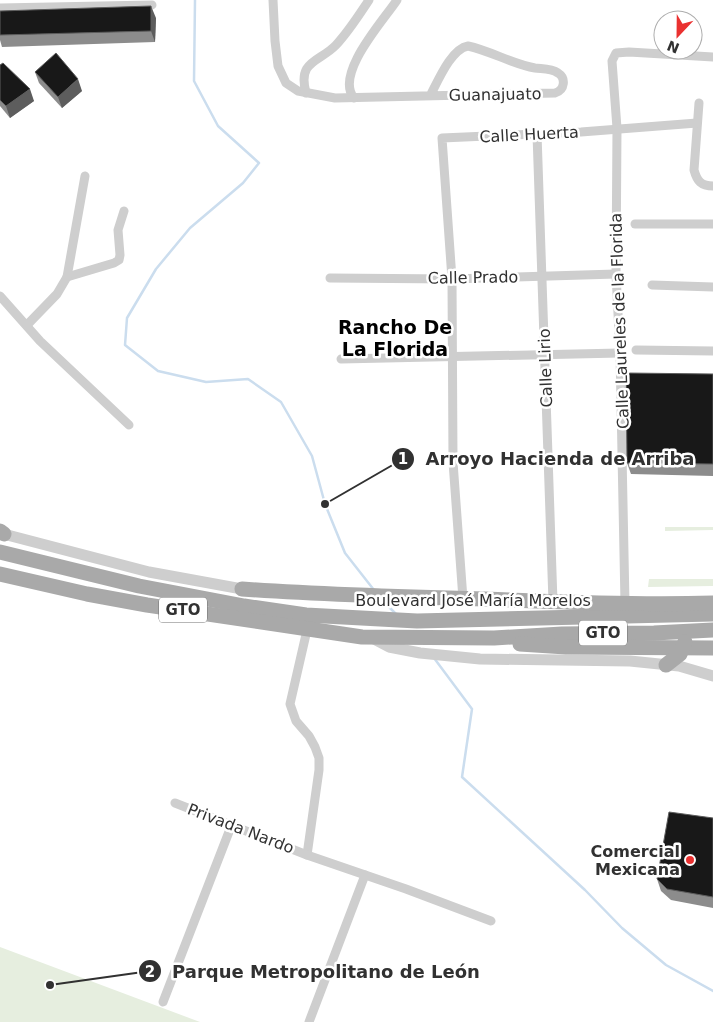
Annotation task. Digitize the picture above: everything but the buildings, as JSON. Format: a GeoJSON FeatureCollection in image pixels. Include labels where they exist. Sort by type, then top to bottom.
{"type":"FeatureCollection","features":[{"type":"Feature","properties":{"kind":"main road","name":"Boulevard José María Morelos"},"geometry":{"type":"LineString","coordinates":[[0,552],[139,586],[294,614],[417,621],[713,614]]}},
{"type":"Feature","properties":{"kind":"main road","name":"Boulevard José María Morelos"},"geometry":{"type":"LineString","coordinates":[[0,574],[104,597],[307,630],[368,636],[494,638],[562,634],[713,630]]}},
{"type":"Feature","properties":{"kind":"main road"},"geometry":{"type":"LineString","coordinates":[[242,589],[349,595],[554,602],[625,604],[713,603]]}},
{"type":"Feature","properties":{"kind":"main road"},"geometry":{"type":"LineString","coordinates":[[242,589],[294,614]]}},
{"type":"Feature","properties":{"kind":"main road"},"geometry":{"type":"LineString","coordinates":[[653,604],[672,610],[680,619],[685,631],[683,648],[676,658],[666,665]]}},
{"type":"Feature","properties":{"kind":"main road"},"geometry":{"type":"LineString","coordinates":[[494,638],[517,644],[539,646],[713,648]]}},
{"type":"Feature","properties":{"kind":"street","name":"Guanajuato"},"geometry":{"type":"LineString","coordinates":[[273,0],[276,56],[281,75],[292,88],[306,93],[329,98],[354,98],[555,93],[561,90],[564,81],[555,71],[530,67],[468,46],[462,47],[452,58],[442,72],[430,96]]}},
{"type":"Feature","properties":{"kind":"street"},"geometry":{"type":"LineString","coordinates":[[306,93],[303,81],[309,64],[336,45],[369,0]]}},
{"type":"Feature","properties":{"kind":"street"},"geometry":{"type":"LineString","coordinates":[[354,98],[349,88],[352,70],[361,50],[397,0]]}},
{"type":"Feature","properties":{"kind":"street"},"geometry":{"type":"LineString","coordinates":[[0,8],[152,5]]}},
{"type":"Feature","properties":{"kind":"street","name":"Calle Laureles de la Florida"},"geometry":{"type":"LineString","coordinates":[[625,604],[620,353],[616,274],[617,128],[612,61],[616,53],[629,52],[713,57]]}},
{"type":"Feature","properties":{"kind":"street"},"geometry":{"type":"LineString","coordinates":[[699,102],[694,170],[696,180],[713,186]]}},
{"type":"Feature","properties":{"kind":"street","name":"Calle Huerta"},"geometry":{"type":"LineString","coordinates":[[452,278],[442,138],[537,134],[697,123]]}},
{"type":"Feature","properties":{"kind":"street","name":"Calle Lirio"},"geometry":{"type":"LineString","coordinates":[[537,134],[542,222],[542,276],[554,602]]}},
{"type":"Feature","properties":{"kind":"street"},"geometry":{"type":"LineString","coordinates":[[27,325],[57,294],[67,277],[85,176]]}},
{"type":"Feature","properties":{"kind":"street"},"geometry":{"type":"LineString","coordinates":[[67,277],[119,260],[118,230],[124,211]]}},
{"type":"Feature","properties":{"kind":"street"},"geometry":{"type":"LineString","coordinates":[[635,224],[713,224]]}},
{"type":"Feature","properties":{"kind":"street","name":"Calle Prado"},"geometry":{"type":"LineString","coordinates":[[330,278],[452,278],[616,274]]}},
{"type":"Feature","properties":{"kind":"street"},"geometry":{"type":"LineString","coordinates":[[452,278],[453,462],[463,599]]}},
{"type":"Feature","properties":{"kind":"street"},"geometry":{"type":"LineString","coordinates":[[652,285],[713,288]]}},
{"type":"Feature","properties":{"kind":"street"},"geometry":{"type":"LineString","coordinates":[[0,296],[40,340],[128,425]]}},
{"type":"Feature","properties":{"kind":"street"},"geometry":{"type":"LineString","coordinates":[[636,350],[713,352]]}},
{"type":"Feature","properties":{"kind":"street"},"geometry":{"type":"LineString","coordinates":[[341,359],[620,353]]}},
{"type":"Feature","properties":{"kind":"street"},"geometry":{"type":"LineString","coordinates":[[1,533],[149,572],[242,589]]}},
{"type":"Feature","properties":{"kind":"street"},"geometry":{"type":"LineString","coordinates":[[307,630],[290,704],[296,721],[309,736],[319,758],[307,854]]}},
{"type":"Feature","properties":{"kind":"street","name":"Boulevard José María Morelos"},"geometry":{"type":"LineString","coordinates":[[368,636],[389,647],[420,653],[480,659],[630,661],[689,668],[713,676]]}},
{"type":"Feature","properties":{"kind":"street","name":"Privada Nardo"},"geometry":{"type":"LineString","coordinates":[[175,802],[307,854],[491,921]]}},
{"type":"Feature","properties":{"kind":"street"},"geometry":{"type":"LineString","coordinates":[[163,1002],[232,824]]}},
{"type":"Feature","properties":{"kind":"street"},"geometry":{"type":"LineString","coordinates":[[309,1022],[365,875]]}},
{"type":"Feature","properties":{"kind":"green space"},"geometry":{"type":"Polygon","coordinates":[[[665,527],[713,527],[713,530],[665,531],[665,527]]]}},
{"type":"Feature","properties":{"kind":"green space"},"geometry":{"type":"Polygon","coordinates":[[[649,579],[713,579],[713,586],[648,587],[649,579]]]}},
{"type":"Feature","properties":{"kind":"green space"},"geometry":{"type":"Polygon","coordinates":[[[0,947],[200,1022],[0,1022],[0,947]]]}},
{"type":"Feature","properties":{"kind":"waterway"},"geometry":{"type":"LineString","coordinates":[[195,0],[194,81],[218,126],[259,163],[243,183],[190,228],[156,269],[127,318],[125,345],[158,371],[206,382],[248,379],[281,402],[312,456],[325,504],[345,553],[374,590]]}},
{"type":"Feature","properties":{"kind":"waterway"},"geometry":{"type":"LineString","coordinates":[[384,602],[396,614]]}},
{"type":"Feature","properties":{"kind":"waterway"},"geometry":{"type":"LineString","coordinates":[[434,658],[472,709],[462,777],[585,890],[622,928],[666,965],[713,991]]}},
{"type":"Feature","properties":{"kind":"place","name":"Arroyo Hacienda de Arriba"},"geometry":{"type":"Point","coordinates":[325,504]}},
{"type":"Feature","properties":{"kind":"place","name":"Comercial Mexicana"},"geometry":{"type":"Point","coordinates":[690,860]}},
{"type":"Feature","properties":{"kind":"place","name":"Parque Metropolitano de León"},"geometry":{"type":"Point","coordinates":[50,985]}},
{"type":"Feature","properties":{"kind":"district","name":"Rancho De La Florida"},"geometry":{"type":"Point","coordinates":[395,338]}}]}
